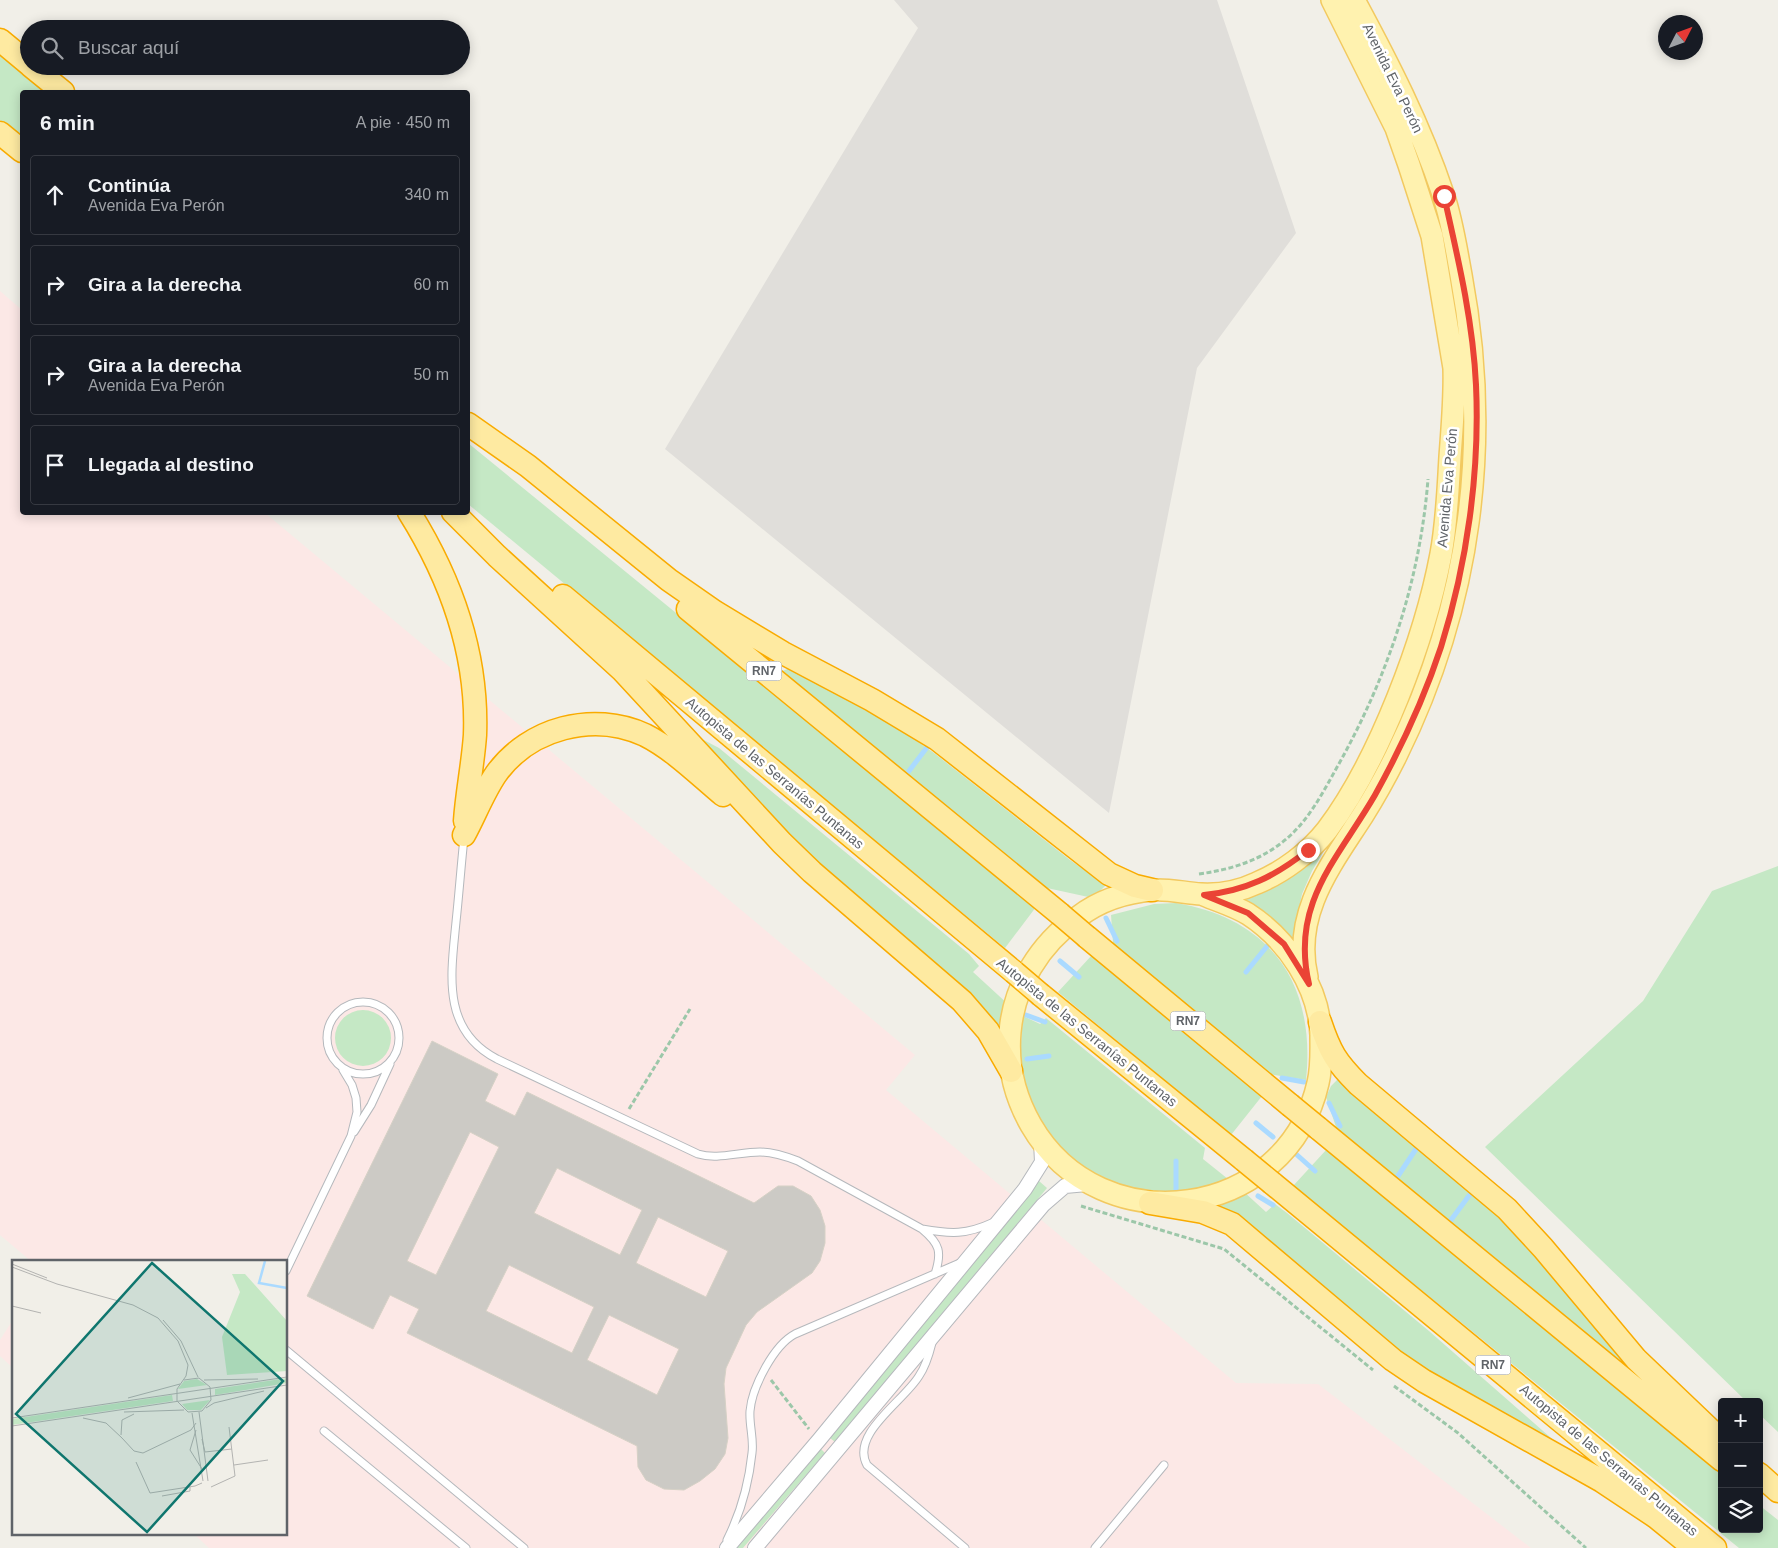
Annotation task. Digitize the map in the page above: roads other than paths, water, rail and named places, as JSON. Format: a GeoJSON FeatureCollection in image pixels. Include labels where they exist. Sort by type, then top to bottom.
{"type":"FeatureCollection","features":[{"type":"Feature","properties":{"kind":"highway"},"geometry":{"type":"LineString","coordinates":[[0,40],[20,57]]}},
{"type":"Feature","properties":{"kind":"highway"},"geometry":{"type":"LineString","coordinates":[[42,75],[61,90]]}},
{"type":"Feature","properties":{"kind":"highway"},"geometry":{"type":"LineString","coordinates":[[470,427],[528,466],[669,580],[715,612],[783,653],[872,700],[937,739],[1103,870],[1122,882],[1152,890]]}},
{"type":"Feature","properties":{"kind":"highway","name":"RN7"},"geometry":{"type":"LineString","coordinates":[[470,428],[1718,1457]]}},
{"type":"Feature","properties":{"kind":"highway"},"geometry":{"type":"LineString","coordinates":[[411,515],[430,548],[448,586],[460,622],[474,688],[474,736],[464,835]]}},
{"type":"Feature","properties":{"kind":"highway"},"geometry":{"type":"LineString","coordinates":[[456,515],[497,556],[622,670],[782,843],[812,872],[962,1001],[988,1031],[1011,1071]]}},
{"type":"Feature","properties":{"kind":"highway","name":"Autopista de las Serranías Puntanas"},"geometry":{"type":"LineString","coordinates":[[466,515],[1041,995],[1715,1548]]}},
{"type":"Feature","properties":{"kind":"highway"},"geometry":{"type":"LineString","coordinates":[[464,835],[496,775],[514,754],[548,732],[593,724],[631,730],[658,743],[782,843]]}},
{"type":"Feature","properties":{"kind":"highway"},"geometry":{"type":"LineString","coordinates":[[1320,1022],[1330,1050],[1341,1067],[1392,1114],[1507,1209],[1543,1248],[1631,1354],[1718,1437]]}},
{"type":"Feature","properties":{"kind":"highway"},"geometry":{"type":"LineString","coordinates":[[1150,1203],[1203,1212],[1232,1224],[1393,1360],[1424,1381],[1602,1481],[1656,1517],[1694,1548]]}},
{"type":"Feature","properties":{"kind":"highway"},"geometry":{"type":"LineString","coordinates":[[1763,1478],[1778,1491]]}},
{"type":"Feature","properties":{"kind":"highway"},"geometry":{"type":"LineString","coordinates":[[1763,1493],[1778,1506]]}},
{"type":"Feature","properties":{"kind":"main road","name":"Avenida Eva Perón"},"geometry":{"type":"LineString","coordinates":[[1204,895],[1226,893],[1246,888],[1288,867],[1325,832],[1342,808],[1373,751],[1404,681],[1421,631],[1443,539],[1455,389],[1454,368],[1432,236],[1396,128],[1332,0]]}},
{"type":"Feature","properties":{"kind":"main road","name":"Avenida Eva Perón"},"geometry":{"type":"LineString","coordinates":[[1309,984],[1304,963],[1304,945],[1310,911],[1317,892],[1335,854],[1362,817],[1395,758],[1413,721],[1441,648],[1465,548],[1475,443],[1476,385],[1472,343],[1462,279],[1444,196],[1404,95],[1354,0]]}},
{"type":"Feature","properties":{"kind":"main road"},"geometry":{"type":"LineString","coordinates":[[1152,890],[1204,895],[1248,913],[1284,944],[1309,984],[1320,1022],[1322,1063],[1313,1103],[1293,1139],[1265,1168],[1230,1190],[1192,1202],[1150,1203],[1113,1194],[1087,1184],[1058,1161],[1041,1142],[1021,1108],[1011,1071],[1009,1044],[1011,1020],[1028,971],[1042,950],[1059,931],[1084,913],[1125,894],[1152,890]]}},
{"type":"Feature","properties":{"kind":"street"},"geometry":{"type":"LineString","coordinates":[[725,1548],[820,1440],[996,1221],[1025,1189],[1042,1162],[1041,1142]]}},
{"type":"Feature","properties":{"kind":"street"},"geometry":{"type":"LineString","coordinates":[[755,1548],[1056,1192],[1073,1184],[1087,1184]]}},
{"type":"Feature","properties":{"kind":"lane"},"geometry":{"type":"LineString","coordinates":[[464,835],[451,978],[453,999],[461,1024],[473,1041],[488,1054],[704,1156],[760,1152],[785,1156],[922,1229],[931,1237],[938,1248],[940,1260],[935,1274]]}},
{"type":"Feature","properties":{"kind":"lane"},"geometry":{"type":"LineString","coordinates":[[288,1267],[351,1136],[371,1106],[398,1050],[400,1038],[395,1021],[384,1008],[373,1002],[361,1001],[349,1004],[339,1010],[332,1018],[326,1039],[328,1050],[349,1079],[356,1098],[357,1112],[351,1136]]}},
{"type":"Feature","properties":{"kind":"lane"},"geometry":{"type":"LineString","coordinates":[[342,1068],[362,1075],[384,1068],[392,1060]]}},
{"type":"Feature","properties":{"kind":"lane"},"geometry":{"type":"LineString","coordinates":[[922,1229],[945,1233],[968,1233],[996,1221]]}},
{"type":"Feature","properties":{"kind":"lane"},"geometry":{"type":"LineString","coordinates":[[725,1548],[737,1515],[748,1474],[752,1451],[750,1411],[752,1401],[763,1373],[782,1344],[795,1334],[965,1261]]}},
{"type":"Feature","properties":{"kind":"lane"},"geometry":{"type":"LineString","coordinates":[[934,1334],[920,1375],[867,1435],[862,1449],[863,1456],[867,1465],[965,1548]]}},
{"type":"Feature","properties":{"kind":"lane"},"geometry":{"type":"LineString","coordinates":[[288,1352],[524,1548]]}},
{"type":"Feature","properties":{"kind":"lane"},"geometry":{"type":"LineString","coordinates":[[324,1431],[466,1548]]}},
{"type":"Feature","properties":{"kind":"lane"},"geometry":{"type":"LineString","coordinates":[[1095,1548],[1164,1465]]}},
{"type":"Feature","properties":{"kind":"waterway"},"geometry":{"type":"LineString","coordinates":[[909,771],[928,746]]}},
{"type":"Feature","properties":{"kind":"waterway"},"geometry":{"type":"LineString","coordinates":[[1106,918],[1117,941]]}},
{"type":"Feature","properties":{"kind":"waterway"},"geometry":{"type":"LineString","coordinates":[[1246,972],[1268,945]]}},
{"type":"Feature","properties":{"kind":"waterway"},"geometry":{"type":"LineString","coordinates":[[1060,961],[1079,977]]}},
{"type":"Feature","properties":{"kind":"waterway"},"geometry":{"type":"LineString","coordinates":[[1026,1015],[1045,1022]]}},
{"type":"Feature","properties":{"kind":"waterway"},"geometry":{"type":"LineString","coordinates":[[1027,1059],[1049,1056]]}},
{"type":"Feature","properties":{"kind":"waterway"},"geometry":{"type":"LineString","coordinates":[[1282,1078],[1304,1082]]}},
{"type":"Feature","properties":{"kind":"waterway"},"geometry":{"type":"LineString","coordinates":[[1329,1103],[1340,1126]]}},
{"type":"Feature","properties":{"kind":"waterway"},"geometry":{"type":"LineString","coordinates":[[1256,1123],[1273,1137]]}},
{"type":"Feature","properties":{"kind":"waterway"},"geometry":{"type":"LineString","coordinates":[[1398,1176],[1418,1146]]}},
{"type":"Feature","properties":{"kind":"waterway"},"geometry":{"type":"LineString","coordinates":[[1296,1154],[1315,1171]]}},
{"type":"Feature","properties":{"kind":"waterway"},"geometry":{"type":"LineString","coordinates":[[1176,1161],[1176,1190]]}},
{"type":"Feature","properties":{"kind":"waterway"},"geometry":{"type":"LineString","coordinates":[[1451,1220],[1471,1193]]}},
{"type":"Feature","properties":{"kind":"waterway"},"geometry":{"type":"LineString","coordinates":[[1258,1196],[1273,1205]]}}]}
